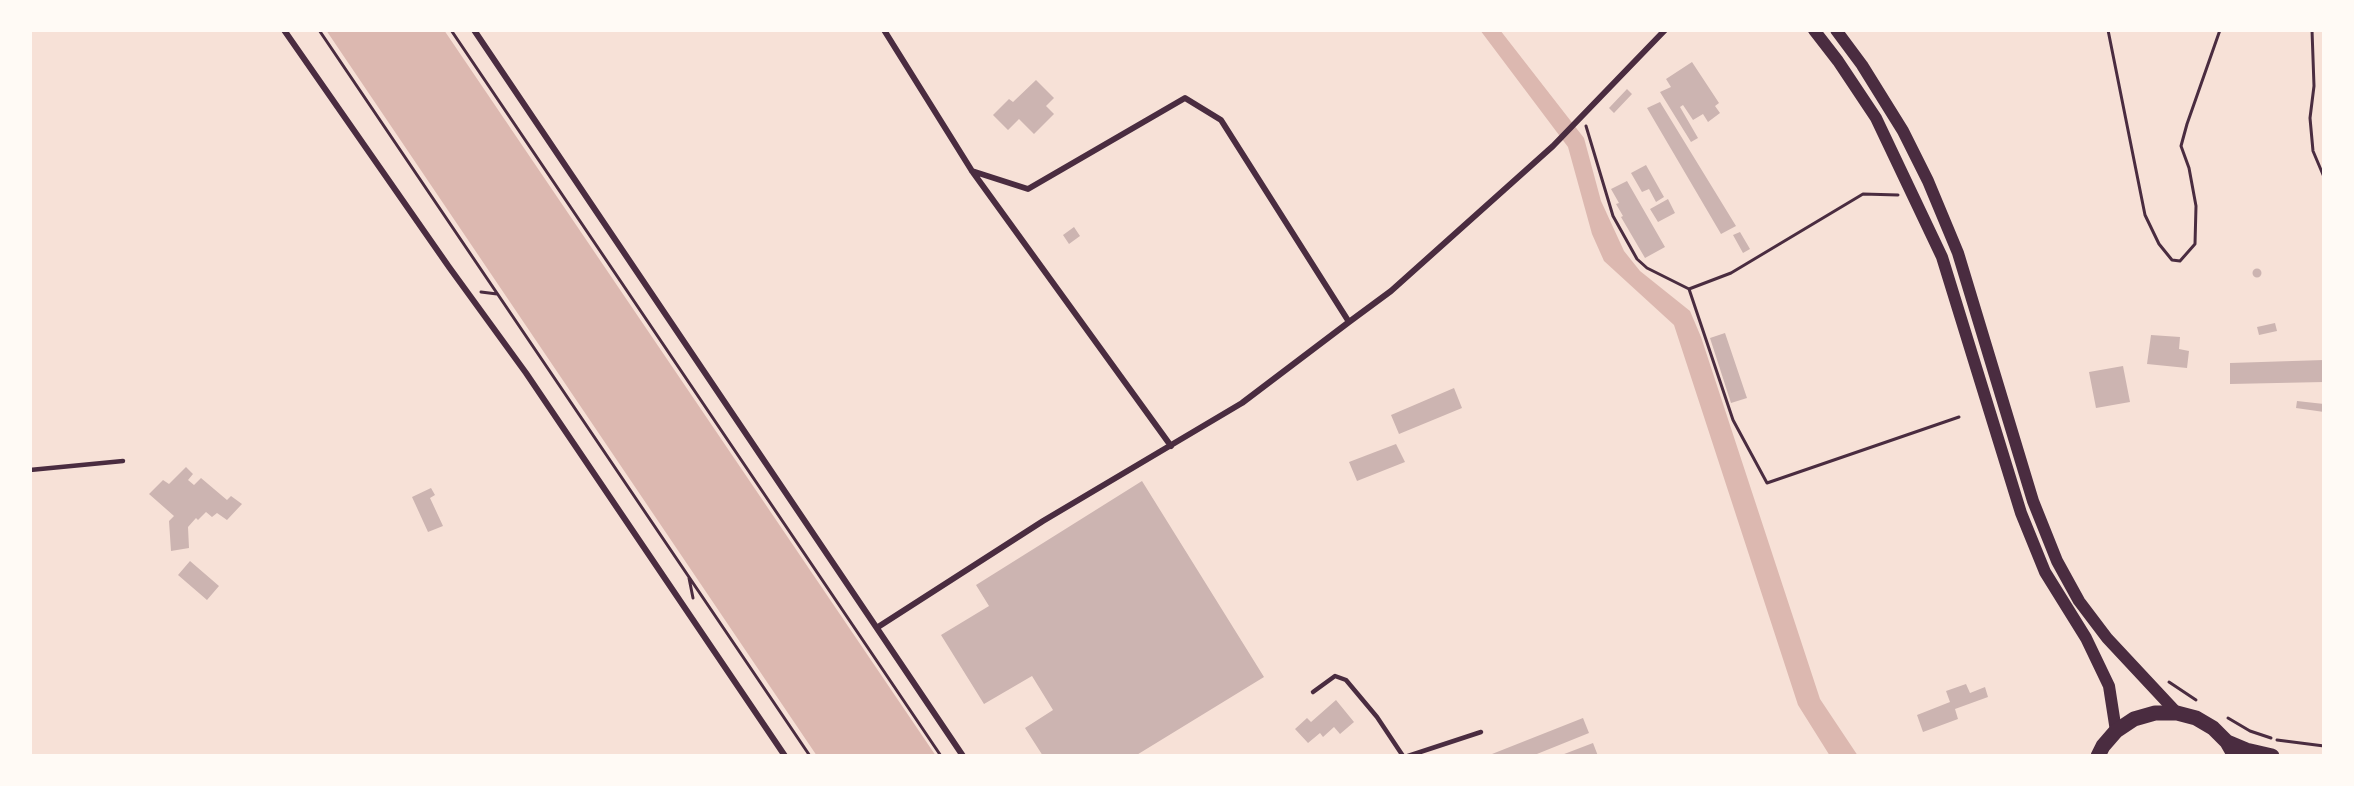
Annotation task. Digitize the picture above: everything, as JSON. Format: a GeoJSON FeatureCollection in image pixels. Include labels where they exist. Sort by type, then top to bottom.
{"type":"FeatureCollection","features":[{"type":"Feature","properties":{"kind":"main road"},"geometry":{"type":"LineString","coordinates":[[1814,30],[1876,118],[1942,257],[2021,513],[2045,572],[2086,638],[2109,686],[2116,731]]}},
{"type":"Feature","properties":{"kind":"main road"},"geometry":{"type":"LineString","coordinates":[[1836,30],[1862,64],[1903,130],[1928,181],[1958,253],[2037,511],[2057,561],[2079,601],[2107,638],[2177,713]]}},
{"type":"Feature","properties":{"kind":"main road"},"geometry":{"type":"LineString","coordinates":[[1988,409],[2003,404]]}},
{"type":"Feature","properties":{"kind":"main road"},"geometry":{"type":"LineString","coordinates":[[2098,756],[2116,731],[2134,719],[2155,713],[2177,713],[2196,718],[2214,728],[2227,742],[2235,756]]}},
{"type":"Feature","properties":{"kind":"main road"},"geometry":{"type":"LineString","coordinates":[[2227,742],[2246,750],[2272,756]]}},
{"type":"Feature","properties":{"kind":"street"},"geometry":{"type":"LineString","coordinates":[[284,30],[449,267],[526,373],[785,756]]}},
{"type":"Feature","properties":{"kind":"street"},"geometry":{"type":"LineString","coordinates":[[474,30],[963,756]]}},
{"type":"Feature","properties":{"kind":"street"},"geometry":{"type":"LineString","coordinates":[[884,30],[972,171],[1171,446]]}},
{"type":"Feature","properties":{"kind":"street"},"geometry":{"type":"LineString","coordinates":[[878,627],[1043,521],[1242,403],[1391,291],[1553,146],[1665,30]]}},
{"type":"Feature","properties":{"kind":"street"},"geometry":{"type":"LineString","coordinates":[[972,171],[1028,189],[1185,98],[1221,120],[1349,322]]}},
{"type":"Feature","properties":{"kind":"lane"},"geometry":{"type":"LineString","coordinates":[[30,471],[123,460]]}},
{"type":"Feature","properties":{"kind":"lane"},"geometry":{"type":"LineString","coordinates":[[1313,692],[1335,676],[1346,680],[1377,717],[1403,756]]}},
{"type":"Feature","properties":{"kind":"lane"},"geometry":{"type":"LineString","coordinates":[[1408,756],[1481,732]]}},
{"type":"Feature","properties":{"kind":"path"},"geometry":{"type":"LineString","coordinates":[[319,30],[810,756]]}},
{"type":"Feature","properties":{"kind":"path"},"geometry":{"type":"LineString","coordinates":[[450,30],[941,756]]}},
{"type":"Feature","properties":{"kind":"path"},"geometry":{"type":"LineString","coordinates":[[2108,30],[2145,215],[2159,244],[2172,260],[2180,261],[2195,244],[2196,206],[2190,168],[2181,146],[2220,30]]}},
{"type":"Feature","properties":{"kind":"path"},"geometry":{"type":"LineString","coordinates":[[2312,30],[2314,86],[2310,118],[2313,151],[2324,177]]}},
{"type":"Feature","properties":{"kind":"path"},"geometry":{"type":"LineString","coordinates":[[1583,116],[1613,216],[1637,259],[1647,268],[1689,290],[1733,420],[1767,483],[1959,417]]}},
{"type":"Feature","properties":{"kind":"path"},"geometry":{"type":"LineString","coordinates":[[1689,290],[1731,273],[1863,194],[1896,196],[1911,189]]}},
{"type":"Feature","properties":{"kind":"path"},"geometry":{"type":"LineString","coordinates":[[2167,680],[2182,693],[2201,703]]}},
{"type":"Feature","properties":{"kind":"path"},"geometry":{"type":"LineString","coordinates":[[2220,714],[2250,731],[2282,741],[2324,746]]}},
{"type":"Feature","properties":{"kind":"shaded area"},"geometry":{"type":"Polygon","coordinates":[[[326,30],[444,30],[936,756],[817,756],[326,30]]]}},
{"type":"Feature","properties":{"kind":"shaded area"},"geometry":{"type":"Polygon","coordinates":[[[1480,30],[1500,30],[1584,138],[1601,201],[1624,251],[1640,271],[1690,311],[1701,337],[1820,699],[1858,756],[1830,756],[1798,705],[1674,325],[1604,261],[1592,234],[1568,147],[1480,30]]]}},
{"type":"Feature","properties":{"kind":"building"},"geometry":{"type":"Polygon","coordinates":[[[1692,62],[1719,103],[1715,106],[1720,113],[1708,122],[1703,114],[1693,120],[1683,105],[1680,107],[1698,138],[1691,142],[1660,92],[1671,87],[1666,79],[1692,62]]]}},
{"type":"Feature","properties":{"kind":"building"},"geometry":{"type":"Polygon","coordinates":[[[1036,80],[1054,98],[1046,106],[1054,114],[1034,134],[1019,119],[1008,130],[993,115],[1009,99],[1013,102],[1036,80]]]}},
{"type":"Feature","properties":{"kind":"building"},"geometry":{"type":"Polygon","coordinates":[[[1627,89],[1632,94],[1614,113],[1609,108],[1627,89]]]}},
{"type":"Feature","properties":{"kind":"building"},"geometry":{"type":"Polygon","coordinates":[[[1660,102],[1736,226],[1721,234],[1647,108],[1660,102]]]}},
{"type":"Feature","properties":{"kind":"building"},"geometry":{"type":"Polygon","coordinates":[[[1646,165],[1664,197],[1656,202],[1649,189],[1642,192],[1631,173],[1646,165]]]}},
{"type":"Feature","properties":{"kind":"building"},"geometry":{"type":"Polygon","coordinates":[[[1627,181],[1665,247],[1645,258],[1621,217],[1623,216],[1616,204],[1619,203],[1611,189],[1627,181]]]}},
{"type":"Feature","properties":{"kind":"building"},"geometry":{"type":"Polygon","coordinates":[[[1668,199],[1675,213],[1658,222],[1650,209],[1668,199]]]}},
{"type":"Feature","properties":{"kind":"building"},"geometry":{"type":"Polygon","coordinates":[[[1074,227],[1080,236],[1069,244],[1063,235],[1074,227]]]}},
{"type":"Feature","properties":{"kind":"building"},"geometry":{"type":"Polygon","coordinates":[[[1740,232],[1750,249],[1743,253],[1733,235],[1740,232]]]}},
{"type":"Feature","properties":{"kind":"building"},"geometry":{"type":"Polygon","coordinates":[[[2257,269],[2261,273],[2257,277],[2253,273],[2257,269]]]}},
{"type":"Feature","properties":{"kind":"building"},"geometry":{"type":"Polygon","coordinates":[[[2275,323],[2277,331],[2259,335],[2257,327],[2275,323]]]}},
{"type":"Feature","properties":{"kind":"building"},"geometry":{"type":"Polygon","coordinates":[[[1725,333],[1747,398],[1731,403],[1710,338],[1725,333]]]}},
{"type":"Feature","properties":{"kind":"building"},"geometry":{"type":"Polygon","coordinates":[[[2151,335],[2180,337],[2179,349],[2189,351],[2187,368],[2147,364],[2151,335]]]}},
{"type":"Feature","properties":{"kind":"building"},"geometry":{"type":"Polygon","coordinates":[[[2324,360],[2324,382],[2230,384],[2230,363],[2324,360]]]}},
{"type":"Feature","properties":{"kind":"building"},"geometry":{"type":"Polygon","coordinates":[[[2123,366],[2130,402],[2096,408],[2089,372],[2123,366]]]}},
{"type":"Feature","properties":{"kind":"building"},"geometry":{"type":"Polygon","coordinates":[[[1454,388],[1462,408],[1399,434],[1391,415],[1454,388]]]}},
{"type":"Feature","properties":{"kind":"building"},"geometry":{"type":"Polygon","coordinates":[[[2297,401],[2324,404],[2324,412],[2296,408],[2297,401]]]}},
{"type":"Feature","properties":{"kind":"building"},"geometry":{"type":"Polygon","coordinates":[[[1396,444],[1405,462],[1357,481],[1349,462],[1396,444]]]}},
{"type":"Feature","properties":{"kind":"building"},"geometry":{"type":"Polygon","coordinates":[[[186,467],[193,474],[188,480],[194,485],[201,478],[227,500],[231,496],[242,504],[227,520],[217,513],[212,517],[206,512],[198,520],[196,518],[188,527],[189,548],[171,551],[169,521],[174,516],[149,494],[163,480],[169,484],[186,467]]]}},
{"type":"Feature","properties":{"kind":"building"},"geometry":{"type":"Polygon","coordinates":[[[1142,481],[1264,677],[1135,756],[1043,756],[1025,728],[1053,710],[1032,676],[984,704],[941,635],[989,606],[976,585],[1142,481]]]}},
{"type":"Feature","properties":{"kind":"building"},"geometry":{"type":"Polygon","coordinates":[[[431,488],[435,495],[430,498],[443,526],[428,532],[412,497],[431,488]]]}},
{"type":"Feature","properties":{"kind":"building"},"geometry":{"type":"Polygon","coordinates":[[[190,561],[219,586],[207,600],[178,575],[190,561]]]}},
{"type":"Feature","properties":{"kind":"building"},"geometry":{"type":"Polygon","coordinates":[[[1966,684],[1970,693],[1985,687],[1988,697],[1955,709],[1958,719],[1923,732],[1917,715],[1950,702],[1946,691],[1966,684]]]}},
{"type":"Feature","properties":{"kind":"building"},"geometry":{"type":"Polygon","coordinates":[[[1336,700],[1354,722],[1340,734],[1334,727],[1323,737],[1320,733],[1308,743],[1295,729],[1307,718],[1311,722],[1336,700]]]}},
{"type":"Feature","properties":{"kind":"building"},"geometry":{"type":"Polygon","coordinates":[[[1583,718],[1589,733],[1532,756],[1493,756],[1492,754],[1583,718]]]}},
{"type":"Feature","properties":{"kind":"building"},"geometry":{"type":"Polygon","coordinates":[[[1593,743],[1598,756],[1559,756],[1593,743]]]}}]}
